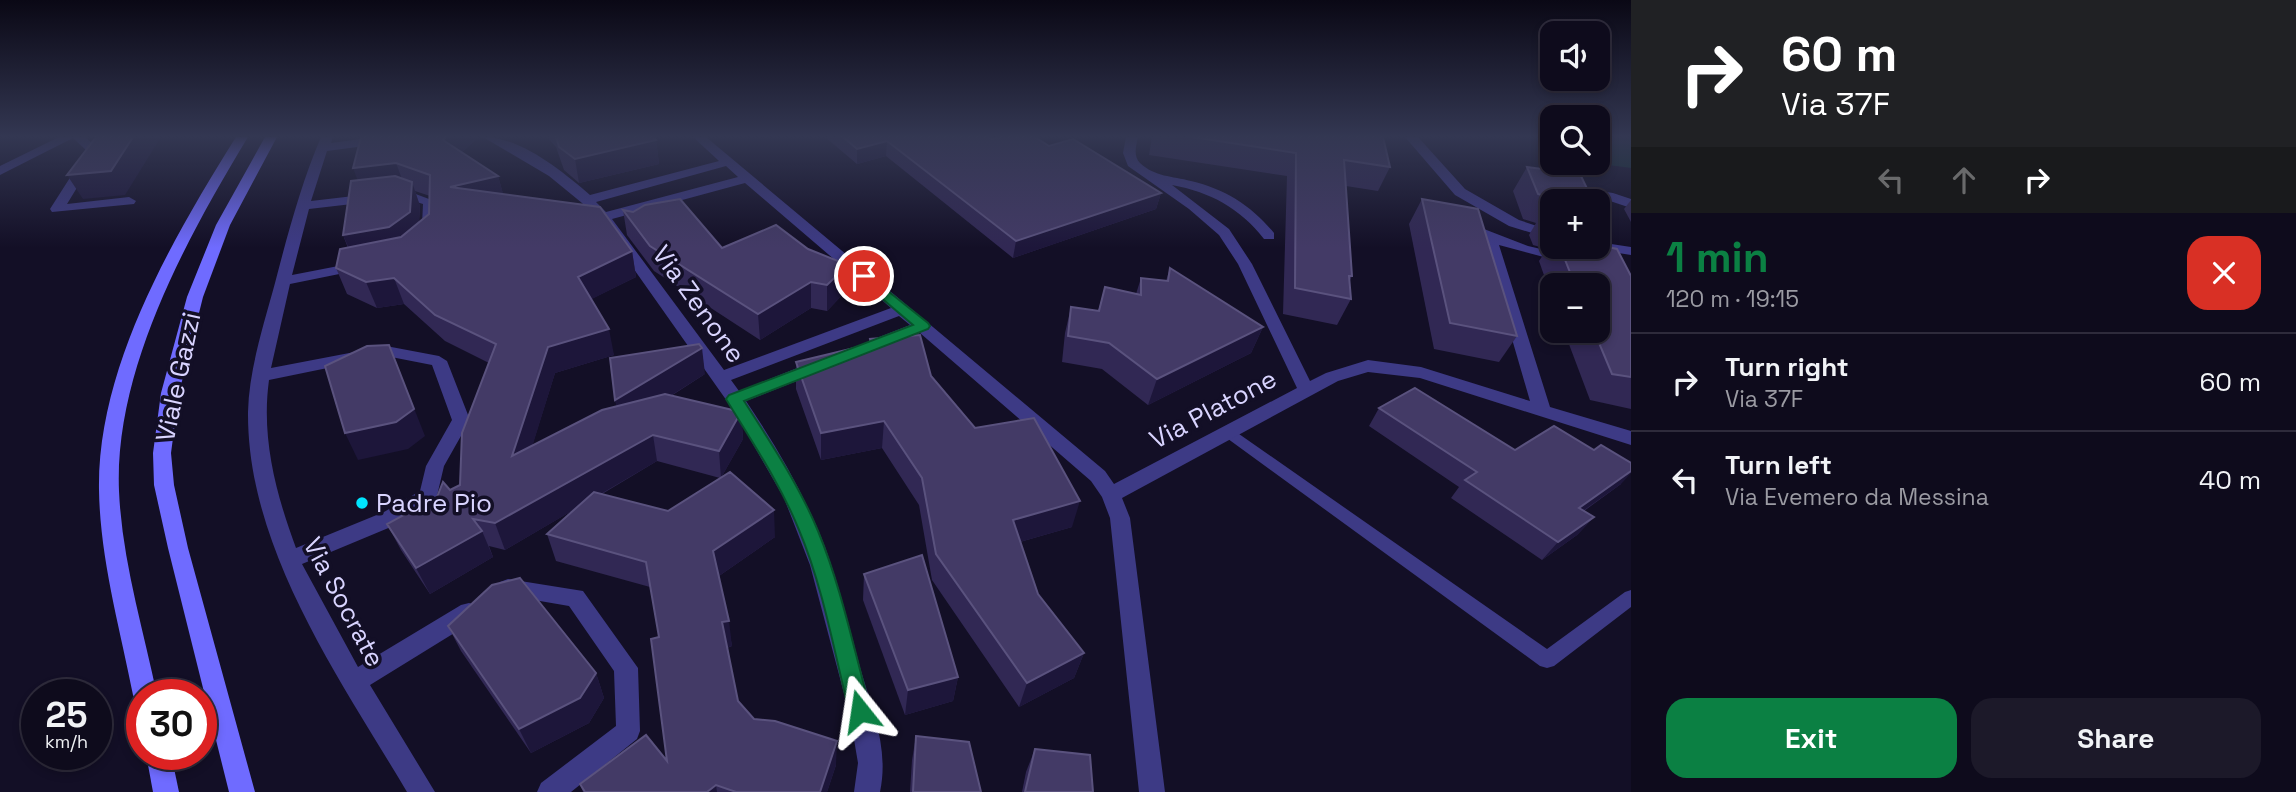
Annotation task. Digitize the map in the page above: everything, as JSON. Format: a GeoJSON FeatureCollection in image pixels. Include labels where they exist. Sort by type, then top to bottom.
{"type":"FeatureCollection","features":[{"type":"Feature","properties":{"kind":"main road","name":"Viale Gazzi"},"geometry":{"type":"LineString","coordinates":[[142,679],[120,574],[110,507],[112,440],[131,361],[150,303],[185,230],[219,174]]}},
{"type":"Feature","properties":{"kind":"main road","name":"Viale Gazzi"},"geometry":{"type":"LineString","coordinates":[[242,792],[178,548],[164,485],[162,453],[170,393],[195,297],[223,225],[251,174]]}},
{"type":"Feature","properties":{"kind":"main road"},"geometry":{"type":"LineString","coordinates":[[161,770],[166,792]]}},
{"type":"Feature","properties":{"kind":"street"},"geometry":{"type":"LineString","coordinates":[[79,174],[57,209],[129,201]]}},
{"type":"Feature","properties":{"kind":"street","name":"Via Socrate"},"geometry":{"type":"LineString","coordinates":[[314,174],[283,281],[261,376],[257,413],[259,448],[273,511],[289,560],[310,604],[422,792]]}},
{"type":"Feature","properties":{"kind":"street","name":"Via Zenone"},"geometry":{"type":"LineString","coordinates":[[552,174],[587,200],[603,218],[721,379],[779,471],[808,530],[822,568],[866,735],[870,764],[867,792]]}},
{"type":"Feature","properties":{"kind":"street"},"geometry":{"type":"LineString","coordinates":[[587,200],[684,174]]}},
{"type":"Feature","properties":{"kind":"street"},"geometry":{"type":"LineString","coordinates":[[742,174],[1077,456],[1098,476],[1111,495],[1120,518],[1124,544],[1152,792]]}},
{"type":"Feature","properties":{"kind":"street"},"geometry":{"type":"LineString","coordinates":[[1148,174],[1211,219],[1235,247],[1306,390]]}},
{"type":"Feature","properties":{"kind":"street"},"geometry":{"type":"LineString","coordinates":[[1444,174],[1460,192],[1514,223],[1540,231]]}},
{"type":"Feature","properties":{"kind":"street"},"geometry":{"type":"LineString","coordinates":[[603,218],[747,178]]}},
{"type":"Feature","properties":{"kind":"street"},"geometry":{"type":"LineString","coordinates":[[1153,178],[1189,183],[1211,190],[1251,216],[1269,236]]}},
{"type":"Feature","properties":{"kind":"street"},"geometry":{"type":"LineString","coordinates":[[1550,188],[1613,197],[1631,204]]}},
{"type":"Feature","properties":{"kind":"street"},"geometry":{"type":"LineString","coordinates":[[303,206],[405,194],[430,202],[428,239]]}},
{"type":"Feature","properties":{"kind":"street"},"geometry":{"type":"LineString","coordinates":[[1456,221],[1490,239],[1583,263]]}},
{"type":"Feature","properties":{"kind":"street"},"geometry":{"type":"LineString","coordinates":[[1490,239],[1542,410]]}},
{"type":"Feature","properties":{"kind":"street"},"geometry":{"type":"LineString","coordinates":[[1610,248],[1631,251]]}},
{"type":"Feature","properties":{"kind":"street"},"geometry":{"type":"LineString","coordinates":[[283,281],[378,263]]}},
{"type":"Feature","properties":{"kind":"street"},"geometry":{"type":"LineString","coordinates":[[721,379],[903,309]]}},
{"type":"Feature","properties":{"kind":"street"},"geometry":{"type":"LineString","coordinates":[[860,350],[923,326]]}},
{"type":"Feature","properties":{"kind":"street"},"geometry":{"type":"LineString","coordinates":[[261,376],[386,351],[439,361],[461,420],[435,466],[429,495],[391,518],[289,560]]}},
{"type":"Feature","properties":{"kind":"street"},"geometry":{"type":"LineString","coordinates":[[734,399],[835,360]]}},
{"type":"Feature","properties":{"kind":"street","name":"Via Platone"},"geometry":{"type":"LineString","coordinates":[[1111,495],[1306,390],[1348,370],[1368,366],[1393,368],[1455,382],[1631,438]]}},
{"type":"Feature","properties":{"kind":"street"},"geometry":{"type":"LineString","coordinates":[[356,681],[509,587],[575,598],[626,668],[628,731],[550,792]]}},
{"type":"Feature","properties":{"kind":"lane"},"geometry":{"type":"LineString","coordinates":[[1229,432],[1547,660],[1631,597]]}},
{"type":"Feature","properties":{"kind":"building"},"geometry":{"type":"Polygon","coordinates":[[[427,174],[495,174],[498,176],[450,187],[600,207],[632,251],[578,277],[609,329],[548,347],[512,456],[602,410],[665,394],[741,412],[719,451],[653,435],[495,523],[473,519],[482,531],[416,568],[387,524],[437,497],[443,482],[450,490],[460,485],[462,433],[496,344],[435,315],[394,278],[366,282],[336,268],[340,249],[401,237],[429,214],[430,175],[427,174]]]}},
{"type":"Feature","properties":{"kind":"building"},"geometry":{"type":"Polygon","coordinates":[[[930,174],[1130,174],[1161,193],[1016,241],[930,174]]]}},
{"type":"Feature","properties":{"kind":"building"},"geometry":{"type":"Polygon","coordinates":[[[1296,174],[1345,174],[1352,276],[1349,276],[1351,299],[1295,288],[1296,174]]]}},
{"type":"Feature","properties":{"kind":"building"},"geometry":{"type":"Polygon","coordinates":[[[1530,174],[1580,175],[1587,189],[1540,189],[1540,195],[1530,174]]]}},
{"type":"Feature","properties":{"kind":"building"},"geometry":{"type":"Polygon","coordinates":[[[395,176],[412,182],[410,212],[389,227],[343,235],[351,181],[395,176]]]}},
{"type":"Feature","properties":{"kind":"building"},"geometry":{"type":"Polygon","coordinates":[[[680,199],[722,248],[776,225],[808,249],[848,265],[827,285],[811,282],[758,314],[650,246],[623,210],[633,212],[645,205],[680,199]]]}},
{"type":"Feature","properties":{"kind":"building"},"geometry":{"type":"Polygon","coordinates":[[[1422,199],[1478,209],[1517,336],[1450,323],[1422,199]]]}},
{"type":"Feature","properties":{"kind":"building"},"geometry":{"type":"Polygon","coordinates":[[[1610,248],[1617,249],[1631,276],[1631,377],[1612,374],[1599,343],[1610,343],[1610,273],[1570,273],[1565,259],[1610,259],[1610,248]]]}},
{"type":"Feature","properties":{"kind":"building"},"geometry":{"type":"Polygon","coordinates":[[[1170,268],[1263,327],[1157,379],[1109,343],[1068,336],[1071,307],[1099,311],[1105,287],[1141,295],[1141,278],[1168,281],[1170,268]]]}},
{"type":"Feature","properties":{"kind":"building"},"geometry":{"type":"Polygon","coordinates":[[[920,335],[931,376],[975,428],[1034,418],[1080,501],[1013,520],[1038,594],[1084,653],[1027,683],[936,554],[922,478],[884,421],[821,433],[796,362],[871,344],[870,339],[920,335]]]}},
{"type":"Feature","properties":{"kind":"building"},"geometry":{"type":"Polygon","coordinates":[[[699,344],[702,348],[615,400],[610,358],[699,344]]]}},
{"type":"Feature","properties":{"kind":"building"},"geometry":{"type":"Polygon","coordinates":[[[389,345],[414,409],[396,422],[345,433],[325,366],[367,346],[389,345]]]}},
{"type":"Feature","properties":{"kind":"building"},"geometry":{"type":"Polygon","coordinates":[[[1415,388],[1515,450],[1554,426],[1594,450],[1601,445],[1631,463],[1631,471],[1579,508],[1594,517],[1558,542],[1465,480],[1477,472],[1379,408],[1415,388]]]}},
{"type":"Feature","properties":{"kind":"building"},"geometry":{"type":"Polygon","coordinates":[[[730,472],[774,510],[713,551],[729,621],[722,622],[738,701],[754,719],[775,721],[837,741],[820,792],[736,792],[716,785],[707,792],[585,792],[580,784],[646,735],[667,761],[651,639],[659,637],[646,562],[547,534],[594,492],[668,511],[730,472]]]}},
{"type":"Feature","properties":{"kind":"building"},"geometry":{"type":"Polygon","coordinates":[[[922,555],[958,677],[908,690],[864,574],[922,555]]]}},
{"type":"Feature","properties":{"kind":"building"},"geometry":{"type":"Polygon","coordinates":[[[520,578],[596,673],[580,698],[519,729],[448,626],[492,585],[520,578]]]}},
{"type":"Feature","properties":{"kind":"building"},"geometry":{"type":"Polygon","coordinates":[[[916,736],[969,742],[981,792],[913,792],[916,736]]]}},
{"type":"Feature","properties":{"kind":"building"},"geometry":{"type":"Polygon","coordinates":[[[1035,749],[1090,755],[1093,792],[1025,792],[1035,749]]]}},
{"type":"Feature","properties":{"kind":"place","name":"Padre Pio"},"geometry":{"type":"Point","coordinates":[362,503]}},
{"type":"Feature","properties":{"kind":"route"},"geometry":{"type":"LineString","coordinates":[[860,711],[822,568],[808,530],[779,471],[734,399],[923,326],[864,276]]}}]}
